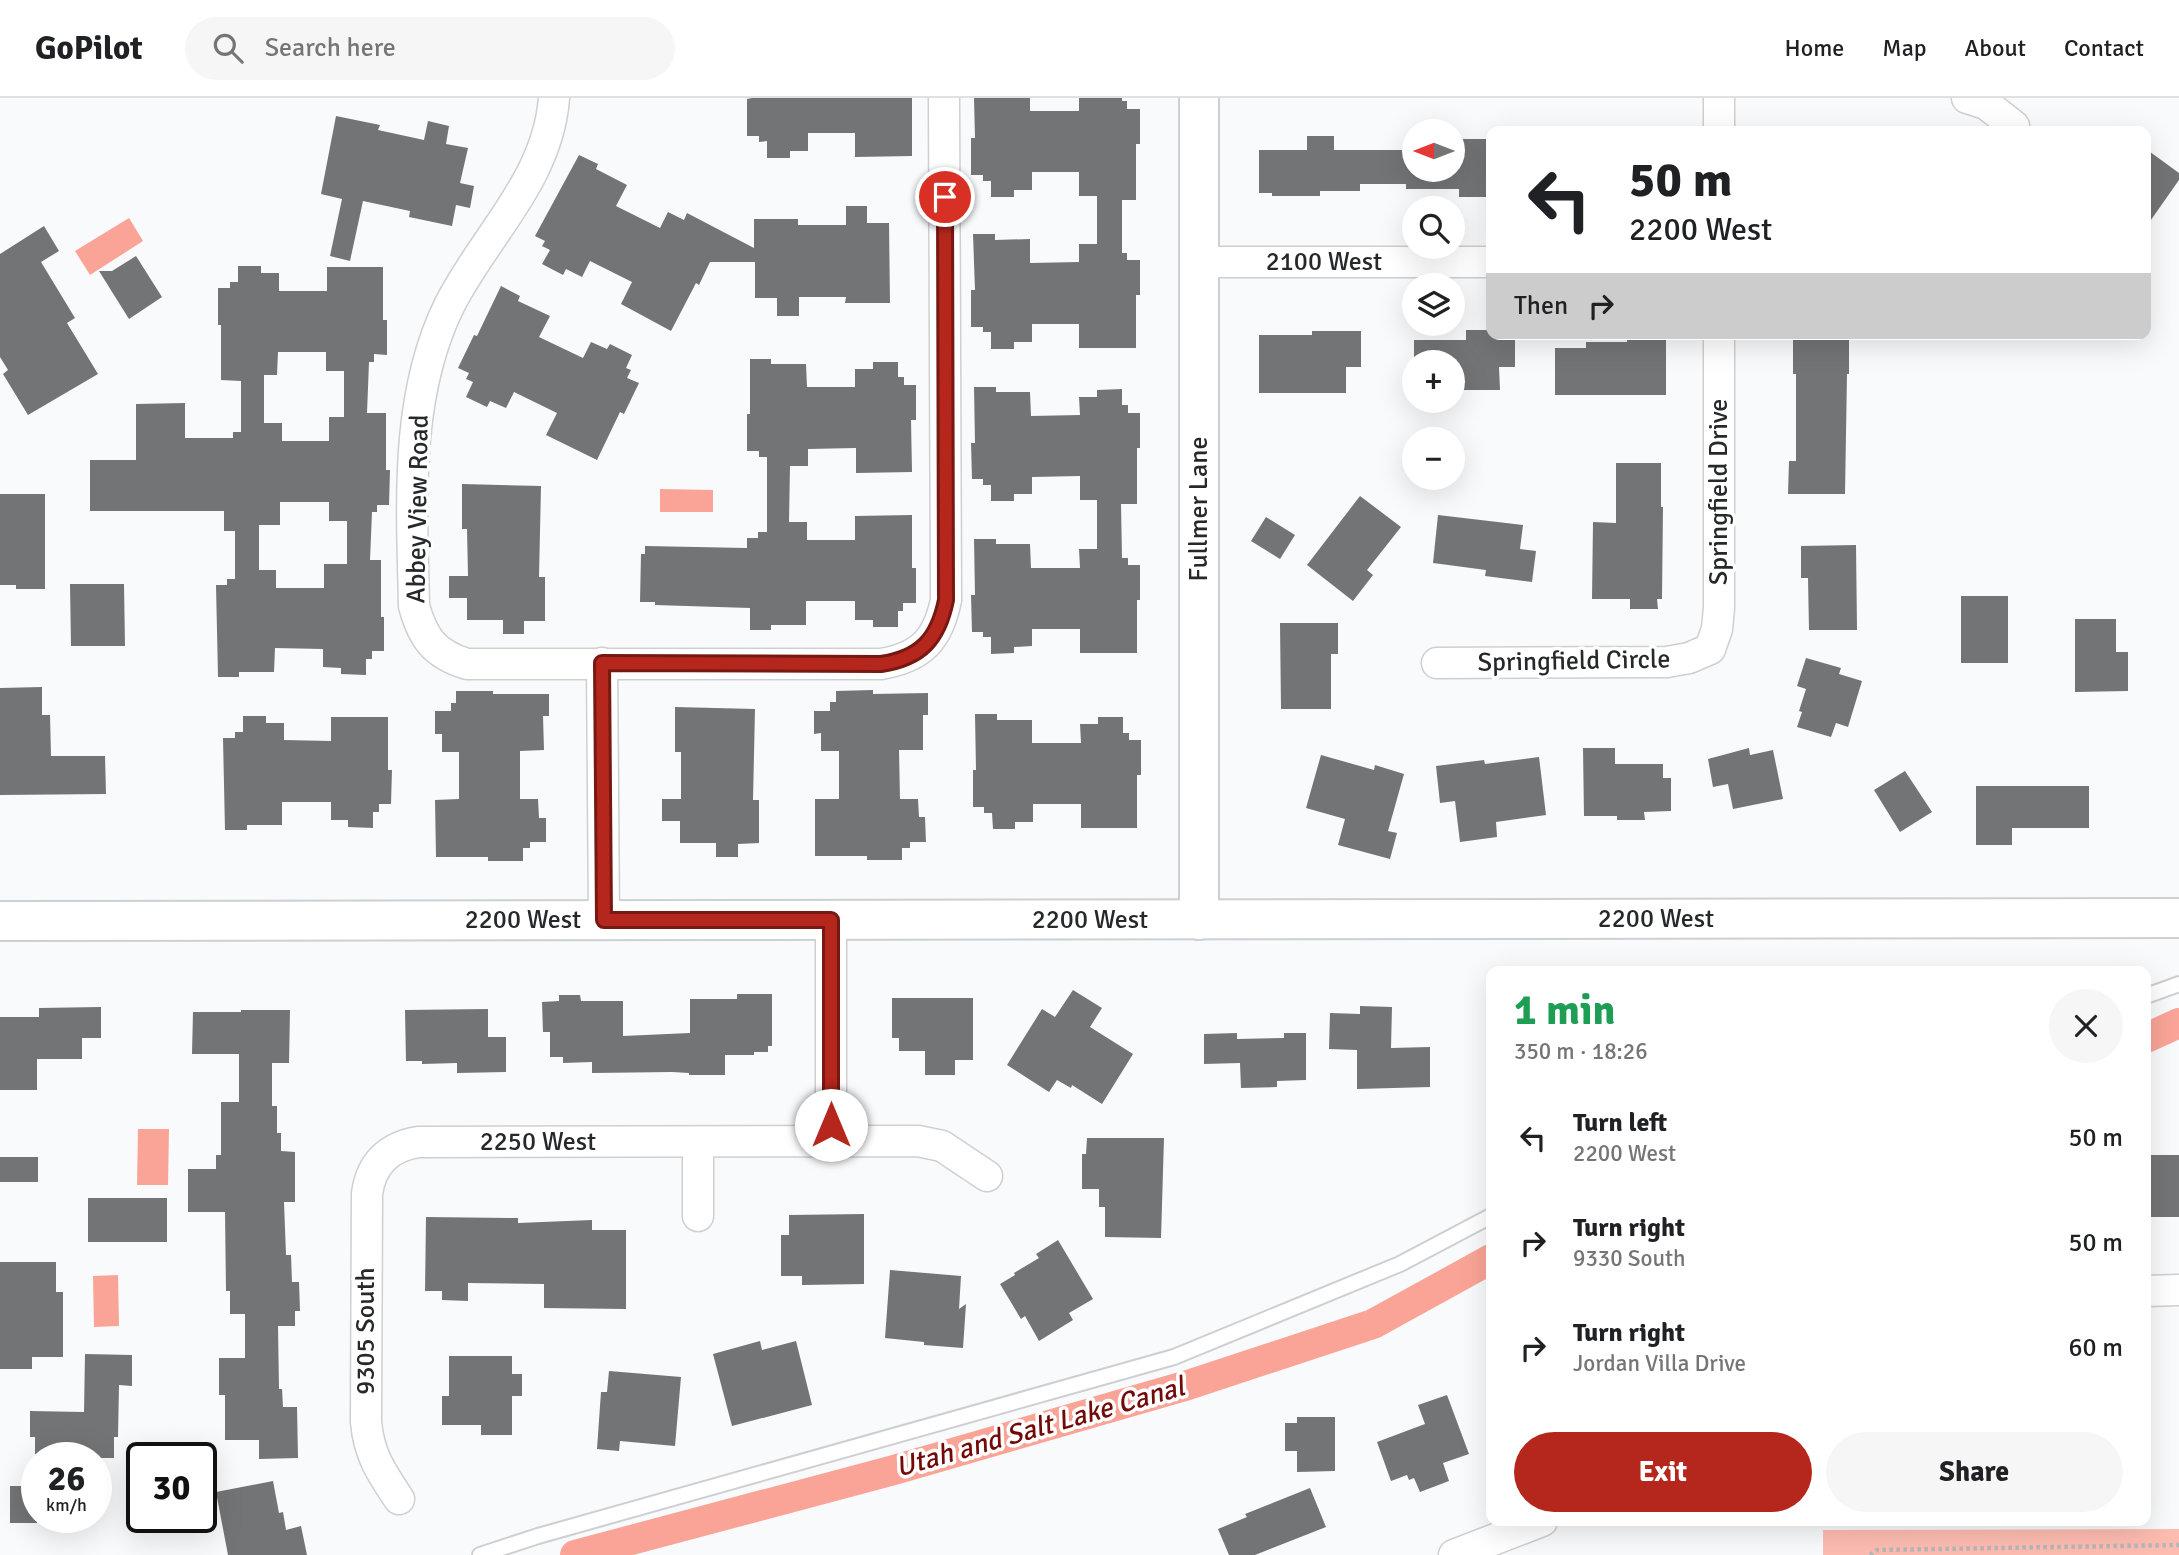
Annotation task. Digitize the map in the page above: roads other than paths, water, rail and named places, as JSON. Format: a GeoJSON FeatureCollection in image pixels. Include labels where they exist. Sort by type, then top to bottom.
{"type":"FeatureCollection","features":[{"type":"Feature","properties":{"kind":"street","name":"Abbey View Road"},"geometry":{"type":"LineString","coordinates":[[554,98],[535,169],[519,199],[481,253],[448,308],[428,364],[419,401],[414,445],[414,606],[420,626],[439,652],[467,664],[602,663]]}},
{"type":"Feature","properties":{"kind":"street"},"geometry":{"type":"LineString","coordinates":[[604,920],[602,663],[881,664],[900,661],[917,652],[930,640],[941,621],[946,600],[944,98]]}},
{"type":"Feature","properties":{"kind":"street","name":"Fullmer Lane"},"geometry":{"type":"LineString","coordinates":[[1199,98],[1199,920]]}},
{"type":"Feature","properties":{"kind":"street"},"geometry":{"type":"LineString","coordinates":[[1719,98],[1719,126]]}},
{"type":"Feature","properties":{"kind":"street"},"geometry":{"type":"LineString","coordinates":[[1967,98],[1986,104],[2014,126]]}},
{"type":"Feature","properties":{"kind":"street","name":"2100 West"},"geometry":{"type":"LineString","coordinates":[[1199,262],[1486,262]]}},
{"type":"Feature","properties":{"kind":"street","name":"Springfield Drive"},"geometry":{"type":"LineString","coordinates":[[1710,649],[1717,629],[1719,608],[1719,340]]}},
{"type":"Feature","properties":{"kind":"street","name":"Springfield Circle"},"geometry":{"type":"LineString","coordinates":[[1437,663],[1667,662],[1689,659],[1710,649]]}},
{"type":"Feature","properties":{"kind":"street","name":"2200 West"},"geometry":{"type":"LineString","coordinates":[[0,921],[2179,918]]}},
{"type":"Feature","properties":{"kind":"street"},"geometry":{"type":"LineString","coordinates":[[831,920],[831,1141]]}},
{"type":"Feature","properties":{"kind":"street","name":"2250 West"},"geometry":{"type":"LineString","coordinates":[[382,1158],[405,1144],[418,1142],[930,1143],[954,1152],[988,1175]]}},
{"type":"Feature","properties":{"kind":"street"},"geometry":{"type":"LineString","coordinates":[[698,1142],[698,1216]]}},
{"type":"Feature","properties":{"kind":"street","name":"9305 South"},"geometry":{"type":"LineString","coordinates":[[382,1158],[368,1181],[367,1194],[366,1422],[370,1451],[399,1499]]}},
{"type":"Feature","properties":{"kind":"street"},"geometry":{"type":"LineString","coordinates":[[2151,1291],[2179,1290]]}},
{"type":"Feature","properties":{"kind":"street"},"geometry":{"type":"LineString","coordinates":[[1454,1555],[1529,1526]]}},
{"type":"Feature","properties":{"kind":"lane"},"geometry":{"type":"LineString","coordinates":[[2151,994],[2179,984]]}},
{"type":"Feature","properties":{"kind":"lane"},"geometry":{"type":"LineString","coordinates":[[480,1555],[538,1536],[1174,1357],[1400,1264],[1486,1219]]}},
{"type":"Feature","properties":{"kind":"waterway","name":"Utah and Salt Lake Canal"},"geometry":{"type":"LineString","coordinates":[[2151,1036],[2179,1023]]}},
{"type":"Feature","properties":{"kind":"waterway","name":"Utah and Salt Lake Canal"},"geometry":{"type":"LineString","coordinates":[[575,1555],[894,1470],[1188,1385],[1373,1324],[1486,1262]]}}]}
